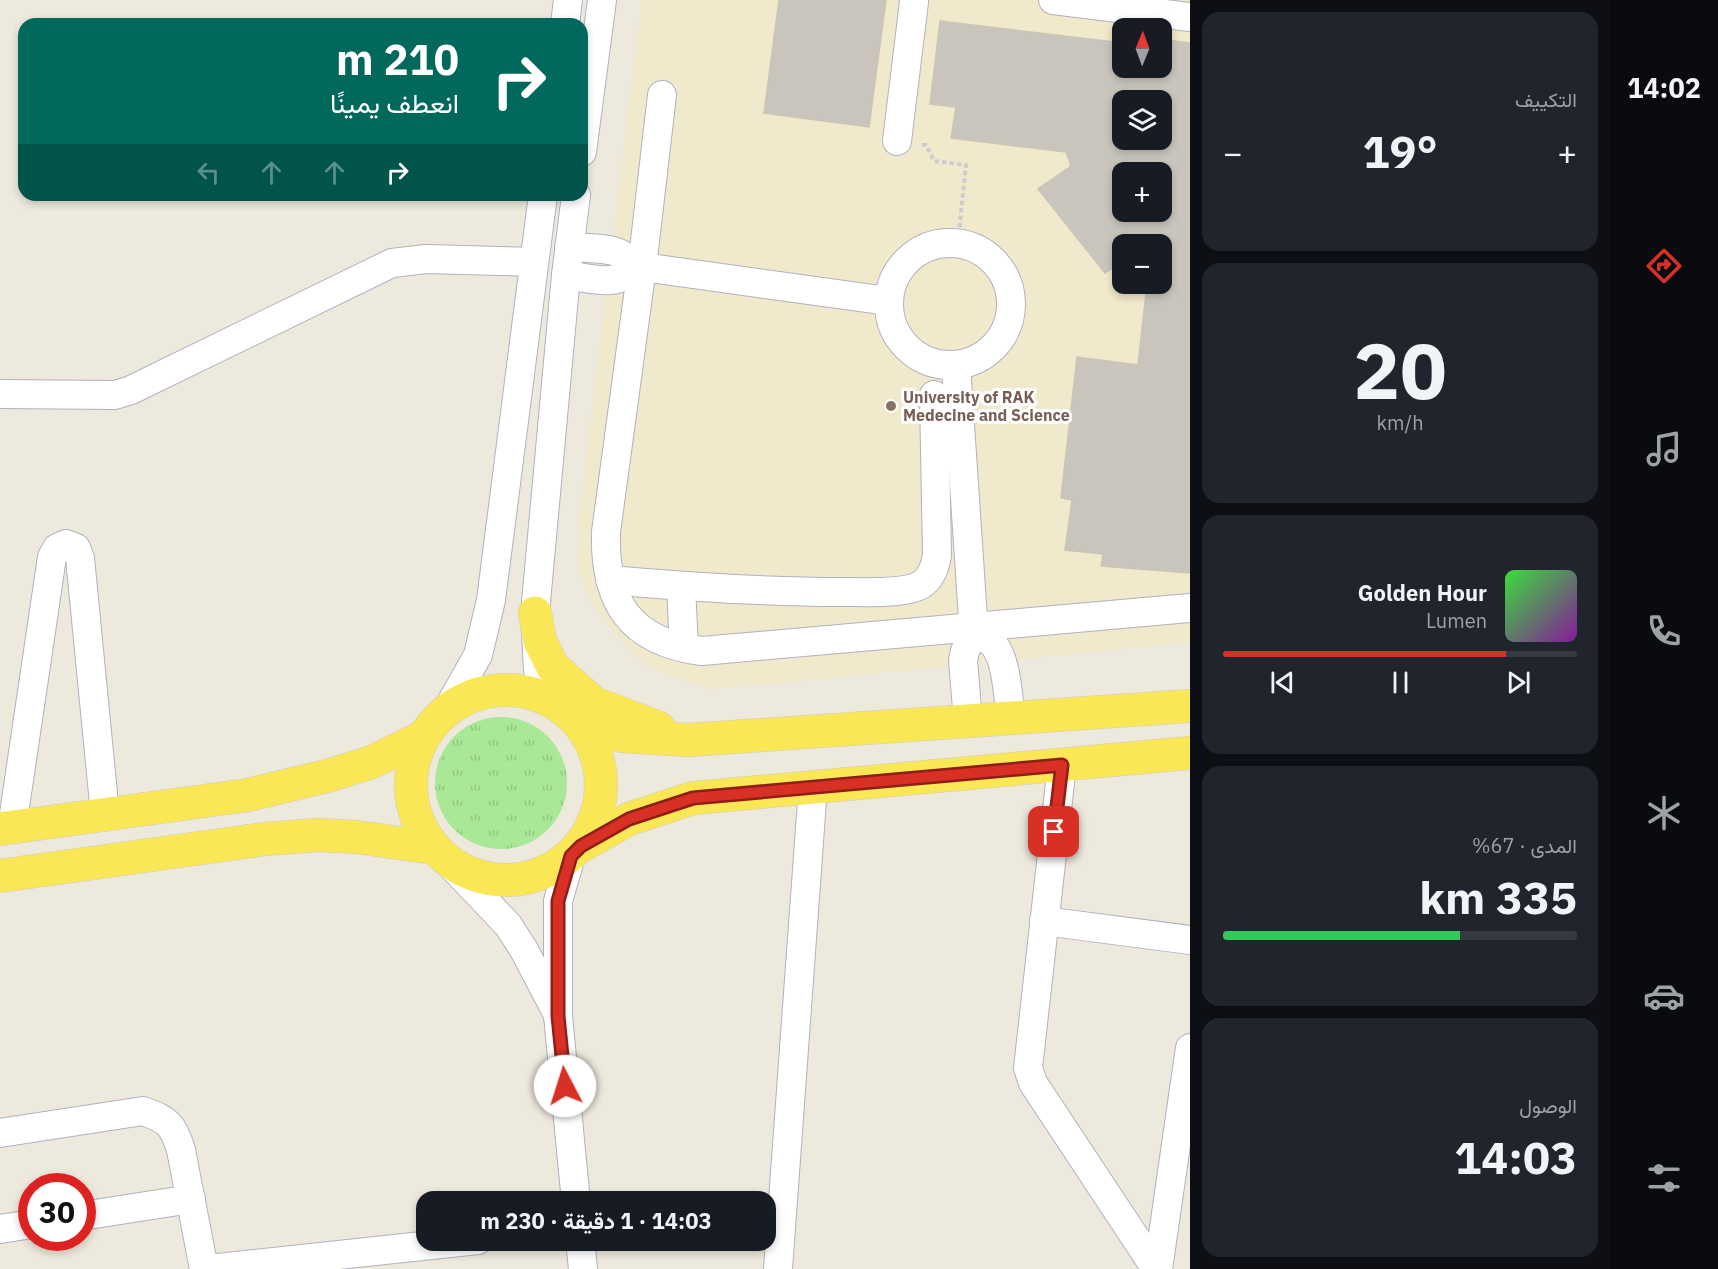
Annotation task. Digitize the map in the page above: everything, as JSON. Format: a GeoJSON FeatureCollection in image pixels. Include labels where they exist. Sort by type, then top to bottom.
{"type":"FeatureCollection","features":[{"type":"Feature","properties":{"kind":"main road"},"geometry":{"type":"LineString","coordinates":[[535,613],[540,641],[553,667],[594,703],[688,741]]}},
{"type":"Feature","properties":{"kind":"main road"},"geometry":{"type":"LineString","coordinates":[[440,855],[418,823],[411,794],[412,765],[423,737],[447,710],[473,695],[503,690],[534,694],[572,717],[623,736],[688,741],[1190,705]]}},
{"type":"Feature","properties":{"kind":"main road"},"geometry":{"type":"LineString","coordinates":[[572,717],[598,755],[602,787],[597,818],[576,851]]}},
{"type":"Feature","properties":{"kind":"main road"},"geometry":{"type":"LineString","coordinates":[[6,828],[248,795],[327,776],[372,762],[423,737]]}},
{"type":"Feature","properties":{"kind":"main road"},"geometry":{"type":"LineString","coordinates":[[0,876],[265,839],[317,835],[357,837],[440,855],[477,876],[510,881],[542,874],[629,819],[693,798],[1190,753]]}},
{"type":"Feature","properties":{"kind":"street"},"geometry":{"type":"LineString","coordinates":[[566,18],[568,0]]}},
{"type":"Feature","properties":{"kind":"street"},"geometry":{"type":"LineString","coordinates":[[588,106],[602,0]]}},
{"type":"Feature","properties":{"kind":"street"},"geometry":{"type":"LineString","coordinates":[[1053,0],[1190,17]]}},
{"type":"Feature","properties":{"kind":"street"},"geometry":{"type":"LineString","coordinates":[[897,141],[916,1]]}},
{"type":"Feature","properties":{"kind":"street"},"geometry":{"type":"LineString","coordinates":[[662,95],[606,532],[606,554],[610,580],[614,596],[625,614],[642,630],[662,641],[702,651],[974,630],[1190,608]]}},
{"type":"Feature","properties":{"kind":"street"},"geometry":{"type":"LineString","coordinates":[[447,710],[477,655],[491,600],[542,201]]}},
{"type":"Feature","properties":{"kind":"street"},"geometry":{"type":"LineString","coordinates":[[572,717],[538,670],[535,613],[566,275],[575,201]]}},
{"type":"Feature","properties":{"kind":"street"},"geometry":{"type":"LineString","coordinates":[[958,242],[987,255],[999,266],[1007,281],[1011,297],[1011,313],[998,342],[986,354],[956,365],[935,364],[916,355],[900,340],[891,322],[888,301],[891,284],[898,269],[910,256],[924,247],[958,242]]}},
{"type":"Feature","properties":{"kind":"street"},"geometry":{"type":"LineString","coordinates":[[569,247],[616,251],[624,254],[639,266],[888,301]]}},
{"type":"Feature","properties":{"kind":"street"},"geometry":{"type":"LineString","coordinates":[[0,394],[115,395],[131,390],[392,263],[426,259],[534,262]]}},
{"type":"Feature","properties":{"kind":"street"},"geometry":{"type":"LineString","coordinates":[[566,275],[616,280],[624,278],[639,266]]}},
{"type":"Feature","properties":{"kind":"street"},"geometry":{"type":"LineString","coordinates":[[956,365],[974,630],[963,660],[968,721]]}},
{"type":"Feature","properties":{"kind":"street"},"geometry":{"type":"LineString","coordinates":[[610,580],[795,592],[861,592],[916,587],[927,579],[935,568],[937,555],[934,395]]}},
{"type":"Feature","properties":{"kind":"street"},"geometry":{"type":"LineString","coordinates":[[6,828],[54,552],[61,545],[66,544],[76,548],[79,553],[105,814]]}},
{"type":"Feature","properties":{"kind":"street"},"geometry":{"type":"LineString","coordinates":[[681,586],[684,648]]}},
{"type":"Feature","properties":{"kind":"street"},"geometry":{"type":"LineString","coordinates":[[42,627],[87,631]]}},
{"type":"Feature","properties":{"kind":"street"},"geometry":{"type":"LineString","coordinates":[[974,630],[994,645],[1000,655],[1011,718]]}},
{"type":"Feature","properties":{"kind":"street"},"geometry":{"type":"LineString","coordinates":[[1062,765],[1028,1068],[1033,1083],[1157,1269]]}},
{"type":"Feature","properties":{"kind":"street"},"geometry":{"type":"LineString","coordinates":[[778,1269],[813,787]]}},
{"type":"Feature","properties":{"kind":"street"},"geometry":{"type":"LineString","coordinates":[[575,1191],[558,1016],[558,901],[576,851]]}},
{"type":"Feature","properties":{"kind":"street"},"geometry":{"type":"LineString","coordinates":[[440,855],[508,925],[524,950],[558,1016]]}},
{"type":"Feature","properties":{"kind":"street"},"geometry":{"type":"LineString","coordinates":[[1044,921],[1190,940]]}},
{"type":"Feature","properties":{"kind":"street"},"geometry":{"type":"LineString","coordinates":[[1157,1269],[1190,1048]]}},
{"type":"Feature","properties":{"kind":"street"},"geometry":{"type":"LineString","coordinates":[[0,1133],[143,1111],[162,1117],[175,1132],[206,1269],[416,1247]]}},
{"type":"Feature","properties":{"kind":"street"},"geometry":{"type":"LineString","coordinates":[[96,1214],[190,1199]]}},
{"type":"Feature","properties":{"kind":"street"},"geometry":{"type":"LineString","coordinates":[[0,1229],[18,1226]]}},
{"type":"Feature","properties":{"kind":"street"},"geometry":{"type":"LineString","coordinates":[[581,1251],[583,1269]]}},
{"type":"Feature","properties":{"kind":"path"},"geometry":{"type":"LineString","coordinates":[[897,141],[926,145],[934,161],[966,165],[958,242]]}},
{"type":"Feature","properties":{"kind":"shaded area","name":"University of RAK Medecine and Science"},"geometry":{"type":"Polygon","coordinates":[[[642,0],[1190,0],[1190,642],[713,689],[682,680],[651,667],[634,656],[598,612],[587,594],[578,566],[578,525],[642,0]]]}},
{"type":"Feature","properties":{"kind":"green space"},"geometry":{"type":"Polygon","coordinates":[[[501,717],[526,722],[548,736],[562,758],[567,783],[562,808],[548,830],[526,844],[501,849],[476,844],[454,830],[440,808],[435,783],[440,758],[454,736],[476,722],[501,717]]]}},
{"type":"Feature","properties":{"kind":"building"},"geometry":{"type":"Polygon","coordinates":[[[779,0],[886,0],[869,127],[764,113],[779,0]]]}},
{"type":"Feature","properties":{"kind":"building"},"geometry":{"type":"Polygon","coordinates":[[[940,21],[1112,42],[1112,78],[1172,78],[1172,41],[1190,43],[1190,573],[1101,566],[1103,554],[1065,550],[1072,500],[1061,498],[1077,357],[1138,365],[1146,294],[1172,294],[1172,234],[1112,234],[1112,268],[1105,273],[1038,189],[1071,166],[1066,152],[951,138],[956,107],[930,104],[940,21]]]}},
{"type":"Feature","properties":{"kind":"place","name":"University of RAK Medecine and Science"},"geometry":{"type":"Point","coordinates":[891,406]}},
{"type":"Feature","properties":{"kind":"route"},"geometry":{"type":"LineString","coordinates":[[565,1086],[558,1016],[558,901],[571,856],[581,846],[629,819],[693,798],[1062,765],[1054,832]]}}]}
